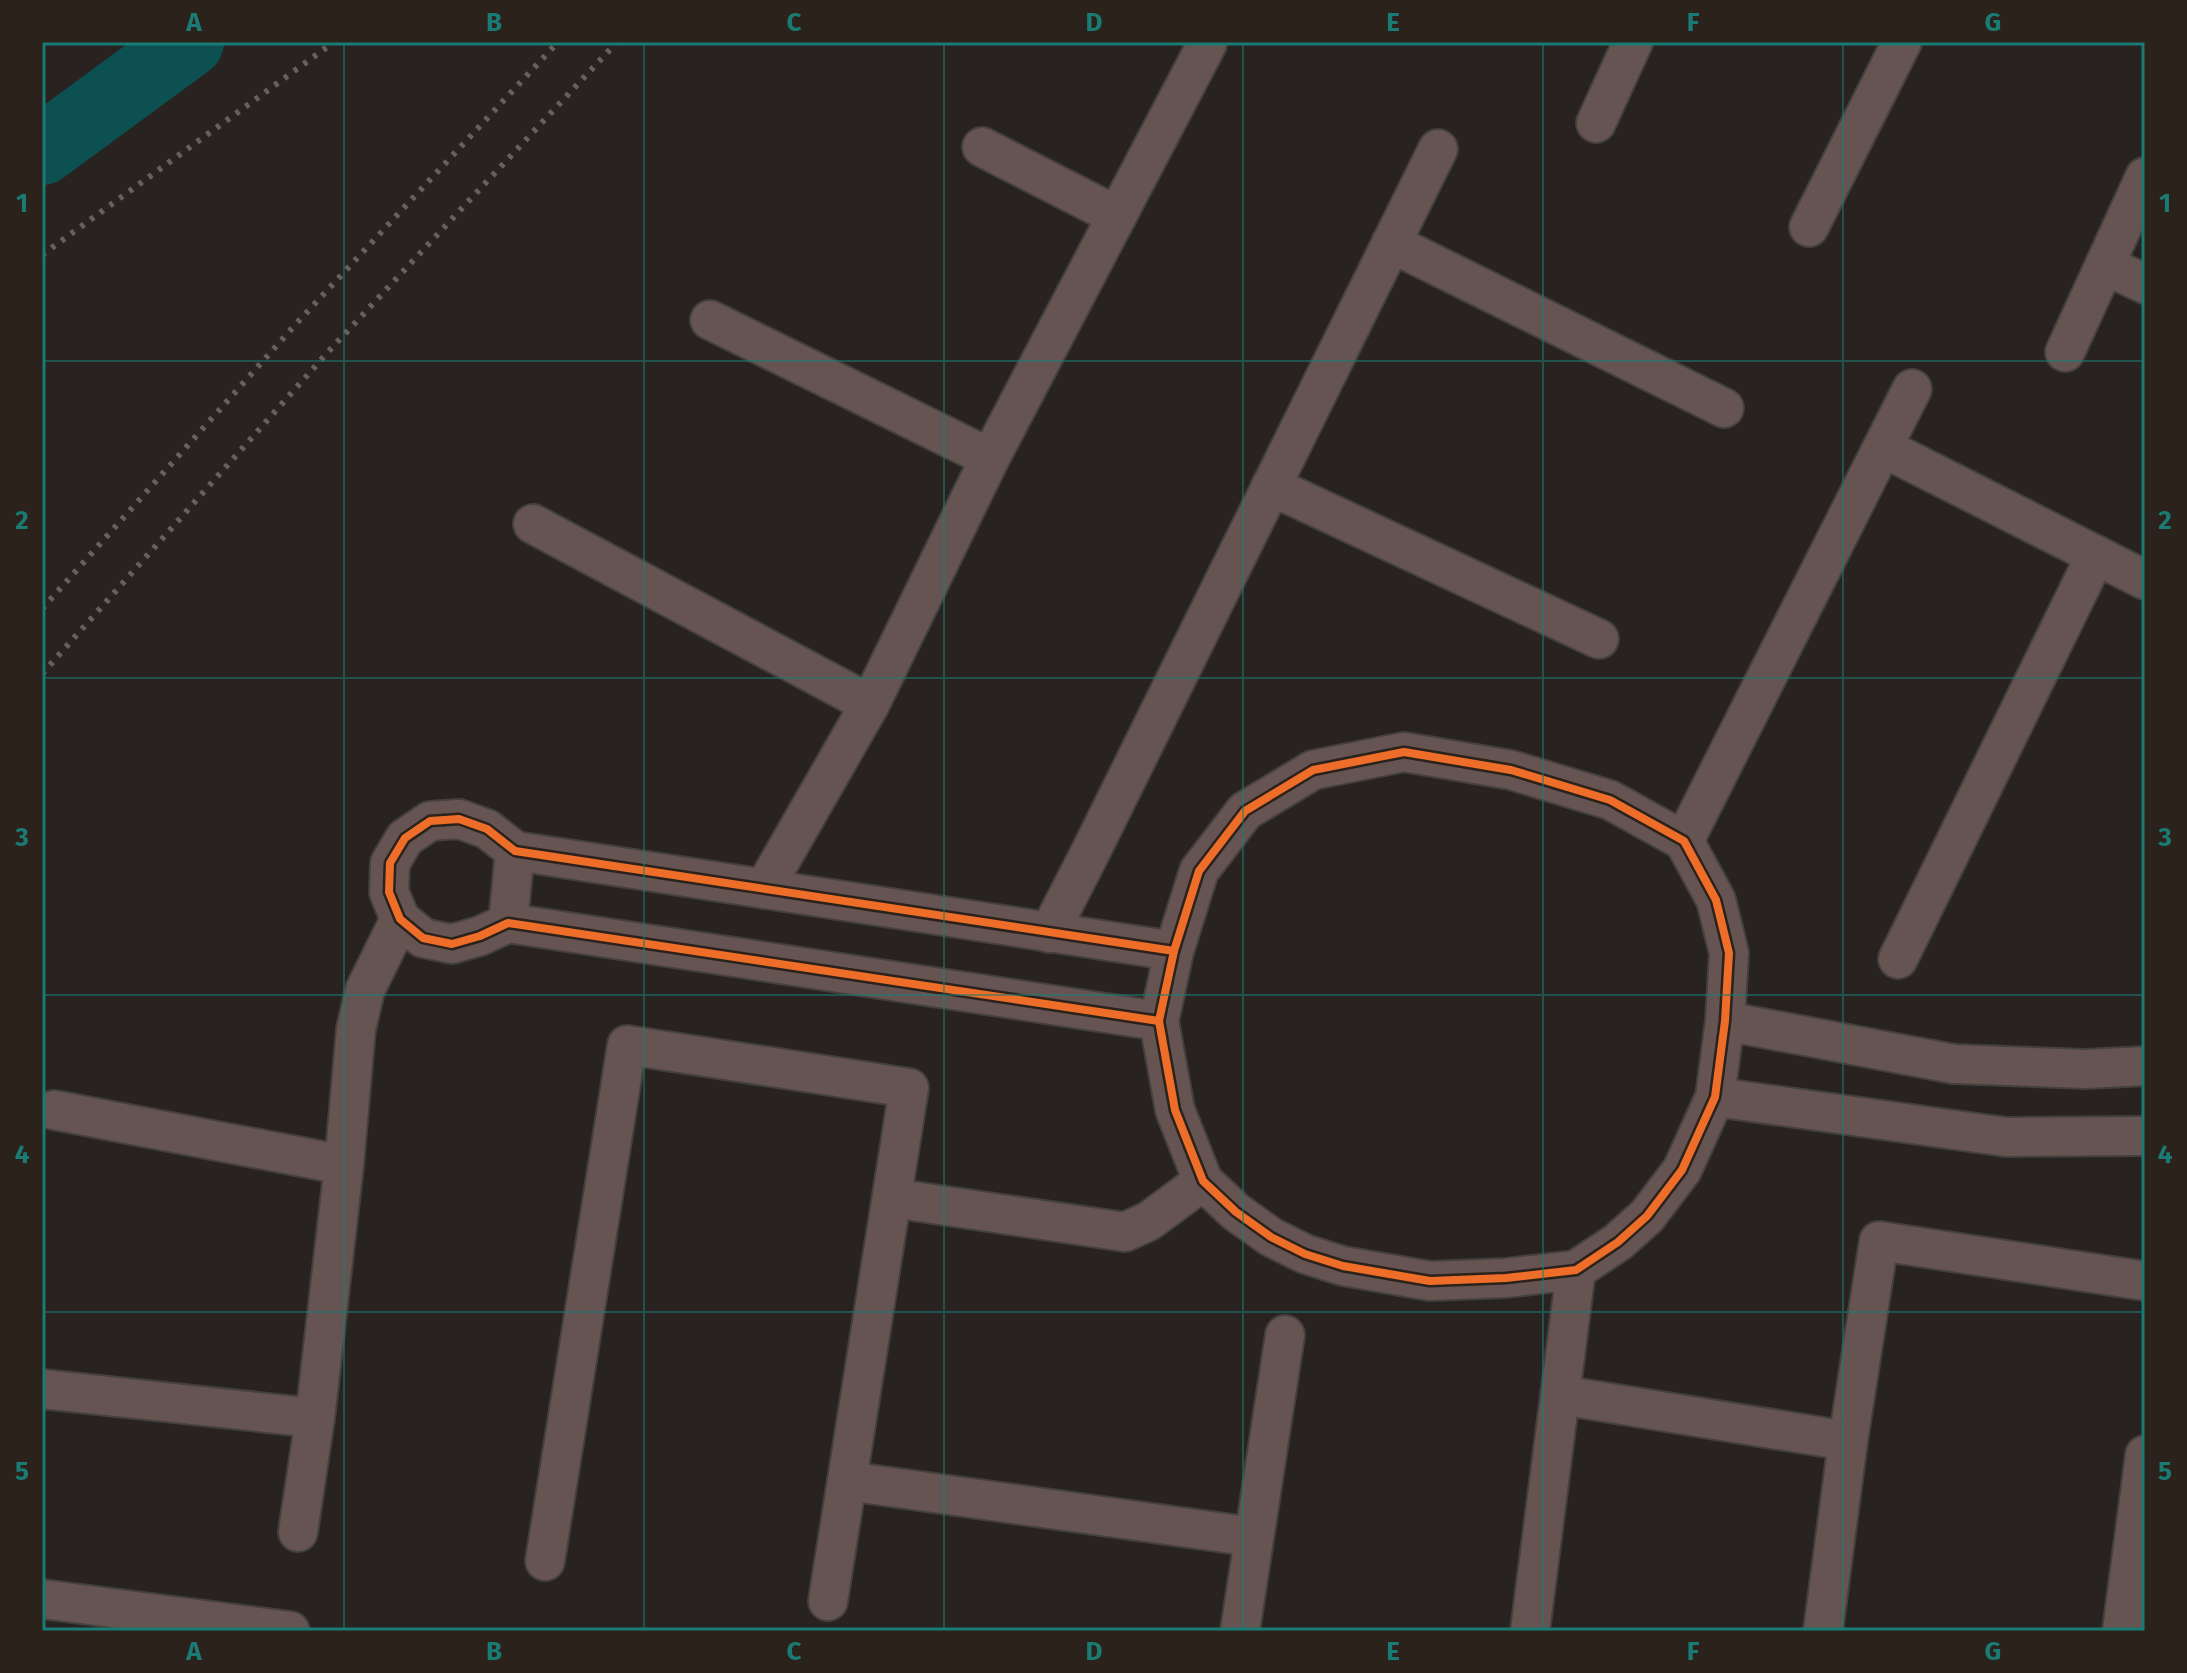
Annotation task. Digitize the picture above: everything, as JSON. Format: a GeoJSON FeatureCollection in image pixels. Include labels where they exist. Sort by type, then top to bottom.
{"type":"FeatureCollection","features":[{"type":"Feature","properties":{"kind":"street"},"geometry":{"type":"LineString","coordinates":[[1596,123],[1633,42]]}},
{"type":"Feature","properties":{"kind":"street"},"geometry":{"type":"LineString","coordinates":[[1809,227],[1902,42]]}},
{"type":"Feature","properties":{"kind":"street"},"geometry":{"type":"LineString","coordinates":[[764,889],[870,704],[990,458],[1207,44]]}},
{"type":"Feature","properties":{"kind":"street"},"geometry":{"type":"LineString","coordinates":[[982,147],[1117,216]]}},
{"type":"Feature","properties":{"kind":"street"},"geometry":{"type":"LineString","coordinates":[[1049,933],[1438,149]]}},
{"type":"Feature","properties":{"kind":"street"},"geometry":{"type":"LineString","coordinates":[[2065,352],[2145,177]]}},
{"type":"Feature","properties":{"kind":"street"},"geometry":{"type":"LineString","coordinates":[[1391,243],[1724,408]]}},
{"type":"Feature","properties":{"kind":"street"},"geometry":{"type":"LineString","coordinates":[[2105,265],[2145,284]]}},
{"type":"Feature","properties":{"kind":"street"},"geometry":{"type":"LineString","coordinates":[[710,320],[990,458]]}},
{"type":"Feature","properties":{"kind":"street"},"geometry":{"type":"LineString","coordinates":[[1684,841],[1912,389]]}},
{"type":"Feature","properties":{"kind":"street"},"geometry":{"type":"LineString","coordinates":[[1884,448],[2145,580]]}},
{"type":"Feature","properties":{"kind":"street"},"geometry":{"type":"LineString","coordinates":[[1271,486],[1599,639]]}},
{"type":"Feature","properties":{"kind":"street"},"geometry":{"type":"LineString","coordinates":[[533,524],[870,704]]}},
{"type":"Feature","properties":{"kind":"street"},"geometry":{"type":"LineString","coordinates":[[1898,959],[2096,555]]}},
{"type":"Feature","properties":{"kind":"street"},"geometry":{"type":"LineString","coordinates":[[1404,752],[1511,770],[1610,800],[1684,841],[1716,900],[1729,953],[1725,1021],[1715,1097],[1682,1170],[1647,1216],[1618,1242],[1576,1270],[1506,1278],[1430,1281],[1343,1266],[1305,1254],[1271,1237],[1236,1212],[1203,1181],[1175,1110],[1159,1021],[1174,951],[1199,871],[1245,811],[1313,770],[1404,752]]}},
{"type":"Feature","properties":{"kind":"street"},"geometry":{"type":"LineString","coordinates":[[1159,1021],[508,923],[452,944],[423,938],[400,919],[389,892],[390,863],[405,838],[430,821],[459,819],[487,829],[515,851],[1174,951]]}},
{"type":"Feature","properties":{"kind":"street"},"geometry":{"type":"LineString","coordinates":[[508,923],[515,851]]}},
{"type":"Feature","properties":{"kind":"street"},"geometry":{"type":"LineString","coordinates":[[298,1532],[315,1418],[359,1016],[365,990],[400,919]]}},
{"type":"Feature","properties":{"kind":"street"},"geometry":{"type":"LineString","coordinates":[[1725,1021],[1954,1064],[2086,1069],[2145,1066]]}},
{"type":"Feature","properties":{"kind":"street"},"geometry":{"type":"LineString","coordinates":[[545,1561],[627,1045],[909,1088],[828,1601]]}},
{"type":"Feature","properties":{"kind":"street"},"geometry":{"type":"LineString","coordinates":[[1715,1097],[2006,1137],[2145,1136]]}},
{"type":"Feature","properties":{"kind":"street"},"geometry":{"type":"LineString","coordinates":[[54,1110],[344,1165]]}},
{"type":"Feature","properties":{"kind":"street"},"geometry":{"type":"LineString","coordinates":[[892,1198],[1125,1232],[1149,1221],[1203,1181]]}},
{"type":"Feature","properties":{"kind":"street"},"geometry":{"type":"LineString","coordinates":[[1823,1631],[1879,1241],[2145,1281]]}},
{"type":"Feature","properties":{"kind":"street"},"geometry":{"type":"LineString","coordinates":[[1530,1631],[1576,1270]]}},
{"type":"Feature","properties":{"kind":"street"},"geometry":{"type":"LineString","coordinates":[[1240,1631],[1285,1335]]}},
{"type":"Feature","properties":{"kind":"street"},"geometry":{"type":"LineString","coordinates":[[42,1389],[315,1418]]}},
{"type":"Feature","properties":{"kind":"street"},"geometry":{"type":"LineString","coordinates":[[1560,1395],[1848,1441]]}},
{"type":"Feature","properties":{"kind":"street"},"geometry":{"type":"LineString","coordinates":[[2122,1631],[2145,1455]]}},
{"type":"Feature","properties":{"kind":"street"},"geometry":{"type":"LineString","coordinates":[[847,1481],[1254,1537]]}},
{"type":"Feature","properties":{"kind":"street"},"geometry":{"type":"LineString","coordinates":[[42,1599],[290,1631]]}},
{"type":"Feature","properties":{"kind":"waterway"},"geometry":{"type":"LineString","coordinates":[[42,150],[189,42]]}},
{"type":"Feature","properties":{"kind":"railway"},"geometry":{"type":"LineString","coordinates":[[42,255],[334,42]]}},
{"type":"Feature","properties":{"kind":"railway"},"geometry":{"type":"LineString","coordinates":[[42,609],[295,325],[558,42]]}},
{"type":"Feature","properties":{"kind":"railway"},"geometry":{"type":"LineString","coordinates":[[42,674],[327,353],[617,42]]}},
{"type":"Feature","properties":{"kind":"cycle path"},"geometry":{"type":"LineString","coordinates":[[1404,752],[1511,770],[1610,800],[1684,841],[1716,900],[1729,953],[1725,1021],[1715,1097],[1682,1170],[1647,1216],[1618,1242],[1576,1270],[1506,1278],[1430,1281],[1343,1266],[1305,1254],[1271,1237],[1236,1212],[1203,1181],[1175,1110],[1159,1021],[1174,951],[1199,871],[1245,811],[1313,770],[1404,752]]}},
{"type":"Feature","properties":{"kind":"cycle path"},"geometry":{"type":"LineString","coordinates":[[1159,1021],[508,923],[452,944],[423,938],[400,919],[389,892],[390,863],[405,838],[430,821],[459,819],[487,829],[515,851],[1174,951]]}}]}
